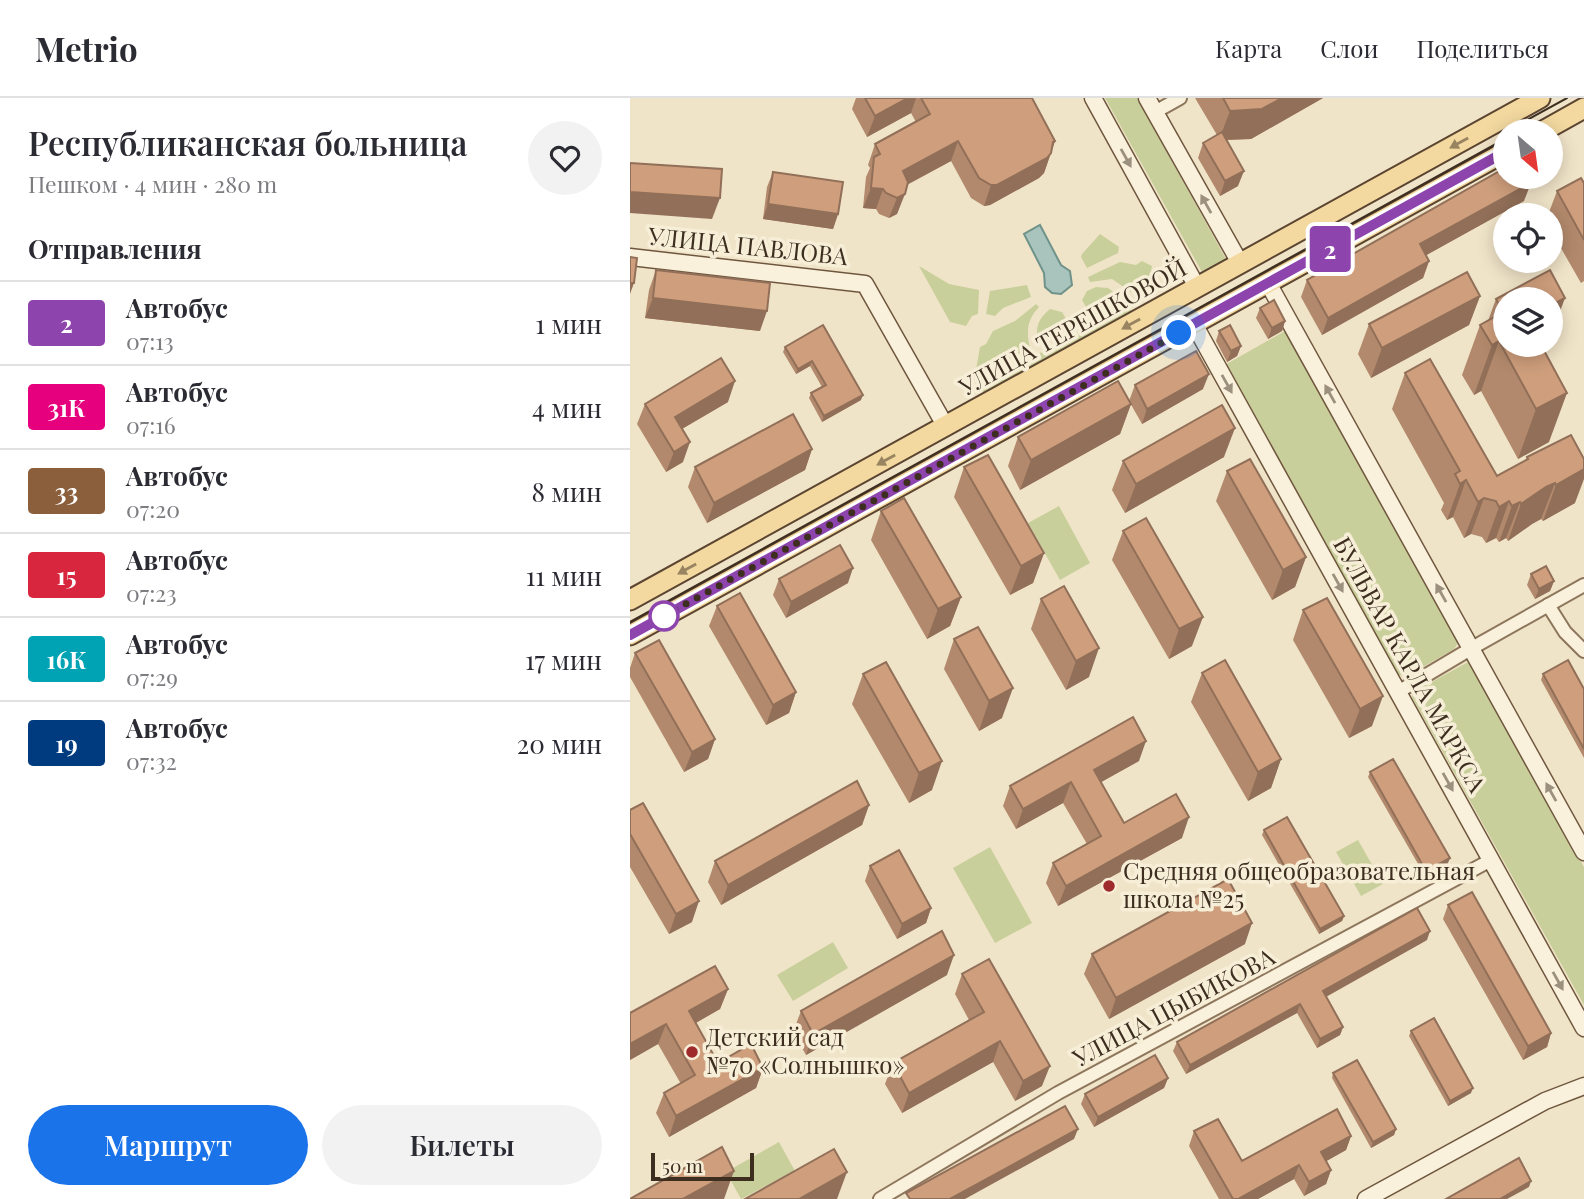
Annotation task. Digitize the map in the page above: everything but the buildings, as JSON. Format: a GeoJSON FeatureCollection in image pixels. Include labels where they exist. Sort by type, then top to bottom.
{"type":"FeatureCollection","features":[{"type":"Feature","properties":{"kind":"main road","name":"УЛИЦА ТЕРЕШКОВОЙ"},"geometry":{"type":"LineString","coordinates":[[630,600],[1540,98]]}},
{"type":"Feature","properties":{"kind":"main road"},"geometry":{"type":"LineString","coordinates":[[1563,120],[1584,108]]}},
{"type":"Feature","properties":{"kind":"main road"},"geometry":{"type":"LineString","coordinates":[[630,635],[1493,159]]}},
{"type":"Feature","properties":{"kind":"main road"},"geometry":{"type":"LineString","coordinates":[[946,427],[960,453]]}},
{"type":"Feature","properties":{"kind":"street"},"geometry":{"type":"LineString","coordinates":[[1093,98],[1197,287]]}},
{"type":"Feature","properties":{"kind":"street"},"geometry":{"type":"LineString","coordinates":[[1180,98],[1151,105],[1240,263]]}},
{"type":"Feature","properties":{"kind":"street","name":"УЛИЦА ПАВЛОВА"},"geometry":{"type":"LineString","coordinates":[[630,257],[865,284],[946,427]]}},
{"type":"Feature","properties":{"kind":"street"},"geometry":{"type":"LineString","coordinates":[[1268,284],[1584,852]]}},
{"type":"Feature","properties":{"kind":"street","name":"БУЛЬВАР КАРЛА МАРКСА"},"geometry":{"type":"LineString","coordinates":[[1194,324],[1584,1028]]}},
{"type":"Feature","properties":{"kind":"street"},"geometry":{"type":"LineString","coordinates":[[1398,692],[1584,585]]}},
{"type":"Feature","properties":{"kind":"street"},"geometry":{"type":"LineString","coordinates":[[1548,605],[1565,632],[1584,651]]}},
{"type":"Feature","properties":{"kind":"street","name":"УЛИЦА ЦЫБИКОВА"},"geometry":{"type":"LineString","coordinates":[[880,1199],[1059,1093],[1491,860]]}},
{"type":"Feature","properties":{"kind":"street"},"geometry":{"type":"LineString","coordinates":[[1366,1199],[1545,1101],[1584,1086]]}},
{"type":"Feature","properties":{"kind":"green space"},"geometry":{"type":"Polygon","coordinates":[[[1105,98],[1137,98],[1227,261],[1204,274],[1202,272],[1105,98]]]}},
{"type":"Feature","properties":{"kind":"green space"},"geometry":{"type":"Polygon","coordinates":[[[1100,234],[1119,247],[1118,253],[1087,268],[1082,254],[1100,234]]]}},
{"type":"Feature","properties":{"kind":"green space"},"geometry":{"type":"Polygon","coordinates":[[[1142,261],[1152,266],[1149,283],[1131,292],[1112,279],[1090,282],[1088,277],[1120,262],[1136,265],[1142,261]]]}},
{"type":"Feature","properties":{"kind":"green space"},"geometry":{"type":"Polygon","coordinates":[[[919,266],[949,284],[979,290],[978,314],[972,316],[966,326],[950,322],[919,266]]]}},
{"type":"Feature","properties":{"kind":"green space"},"geometry":{"type":"Polygon","coordinates":[[[1027,285],[1031,297],[1003,308],[995,316],[986,314],[990,291],[1027,285]]]}},
{"type":"Feature","properties":{"kind":"green space"},"geometry":{"type":"Polygon","coordinates":[[[1096,287],[1108,288],[1122,298],[1090,314],[1082,300],[1087,291],[1096,287]]]}},
{"type":"Feature","properties":{"kind":"green space"},"geometry":{"type":"Polygon","coordinates":[[[1036,304],[1039,307],[1028,326],[1030,348],[984,372],[976,370],[980,347],[986,344],[993,331],[1015,321],[1036,304]]]}},
{"type":"Feature","properties":{"kind":"green space"},"geometry":{"type":"Polygon","coordinates":[[[1128,305],[1133,315],[989,394],[981,392],[978,387],[1128,305]]]}},
{"type":"Feature","properties":{"kind":"green space"},"geometry":{"type":"Polygon","coordinates":[[[1050,309],[1062,312],[1070,325],[1038,343],[1038,324],[1050,309]]]}},
{"type":"Feature","properties":{"kind":"green space"},"geometry":{"type":"Polygon","coordinates":[[[1285,331],[1457,638],[1458,643],[1454,649],[1407,676],[1398,675],[1223,366],[1285,331]]]}},
{"type":"Feature","properties":{"kind":"green space"},"geometry":{"type":"Polygon","coordinates":[[[1059,506],[1090,563],[1060,580],[1028,523],[1059,506]]]}},
{"type":"Feature","properties":{"kind":"green space"},"geometry":{"type":"Polygon","coordinates":[[[1468,662],[1474,668],[1584,867],[1584,1005],[1412,697],[1419,689],[1468,662]]]}},
{"type":"Feature","properties":{"kind":"green space"},"geometry":{"type":"Polygon","coordinates":[[[1358,840],[1383,884],[1361,896],[1336,852],[1358,840]]]}},
{"type":"Feature","properties":{"kind":"green space"},"geometry":{"type":"Polygon","coordinates":[[[990,847],[1032,923],[995,943],[953,868],[990,847]]]}},
{"type":"Feature","properties":{"kind":"green space"},"geometry":{"type":"Polygon","coordinates":[[[833,942],[848,968],[793,1001],[777,975],[833,942]]]}},
{"type":"Feature","properties":{"kind":"green space"},"geometry":{"type":"Polygon","coordinates":[[[779,1142],[795,1171],[741,1199],[726,1172],[779,1142]]]}},
{"type":"Feature","properties":{"kind":"water"},"geometry":{"type":"Polygon","coordinates":[[[1040,225],[1061,265],[1070,271],[1072,285],[1061,294],[1052,293],[1045,287],[1044,273],[1024,234],[1040,225]]]}},
{"type":"Feature","properties":{"kind":"tram line"},"geometry":{"type":"LineString","coordinates":[[1529,119],[1567,98]]}},
{"type":"Feature","properties":{"kind":"tram line"},"geometry":{"type":"LineString","coordinates":[[630,622],[1493,146]]}},
{"type":"Feature","properties":{"kind":"bus line","name":"2"},"geometry":{"type":"LineString","coordinates":[[630,635],[1493,159]]}},
{"type":"Feature","properties":{"kind":"place","name":"Средняя общеобразовательная школа №25"},"geometry":{"type":"Point","coordinates":[1109,886]}},
{"type":"Feature","properties":{"kind":"place","name":"Детский сад №70 «Солнышко»"},"geometry":{"type":"Point","coordinates":[692,1052]}},
{"type":"Feature","properties":{"kind":"route"},"geometry":{"type":"LineString","coordinates":[[664,616],[1179,333]]}}]}
